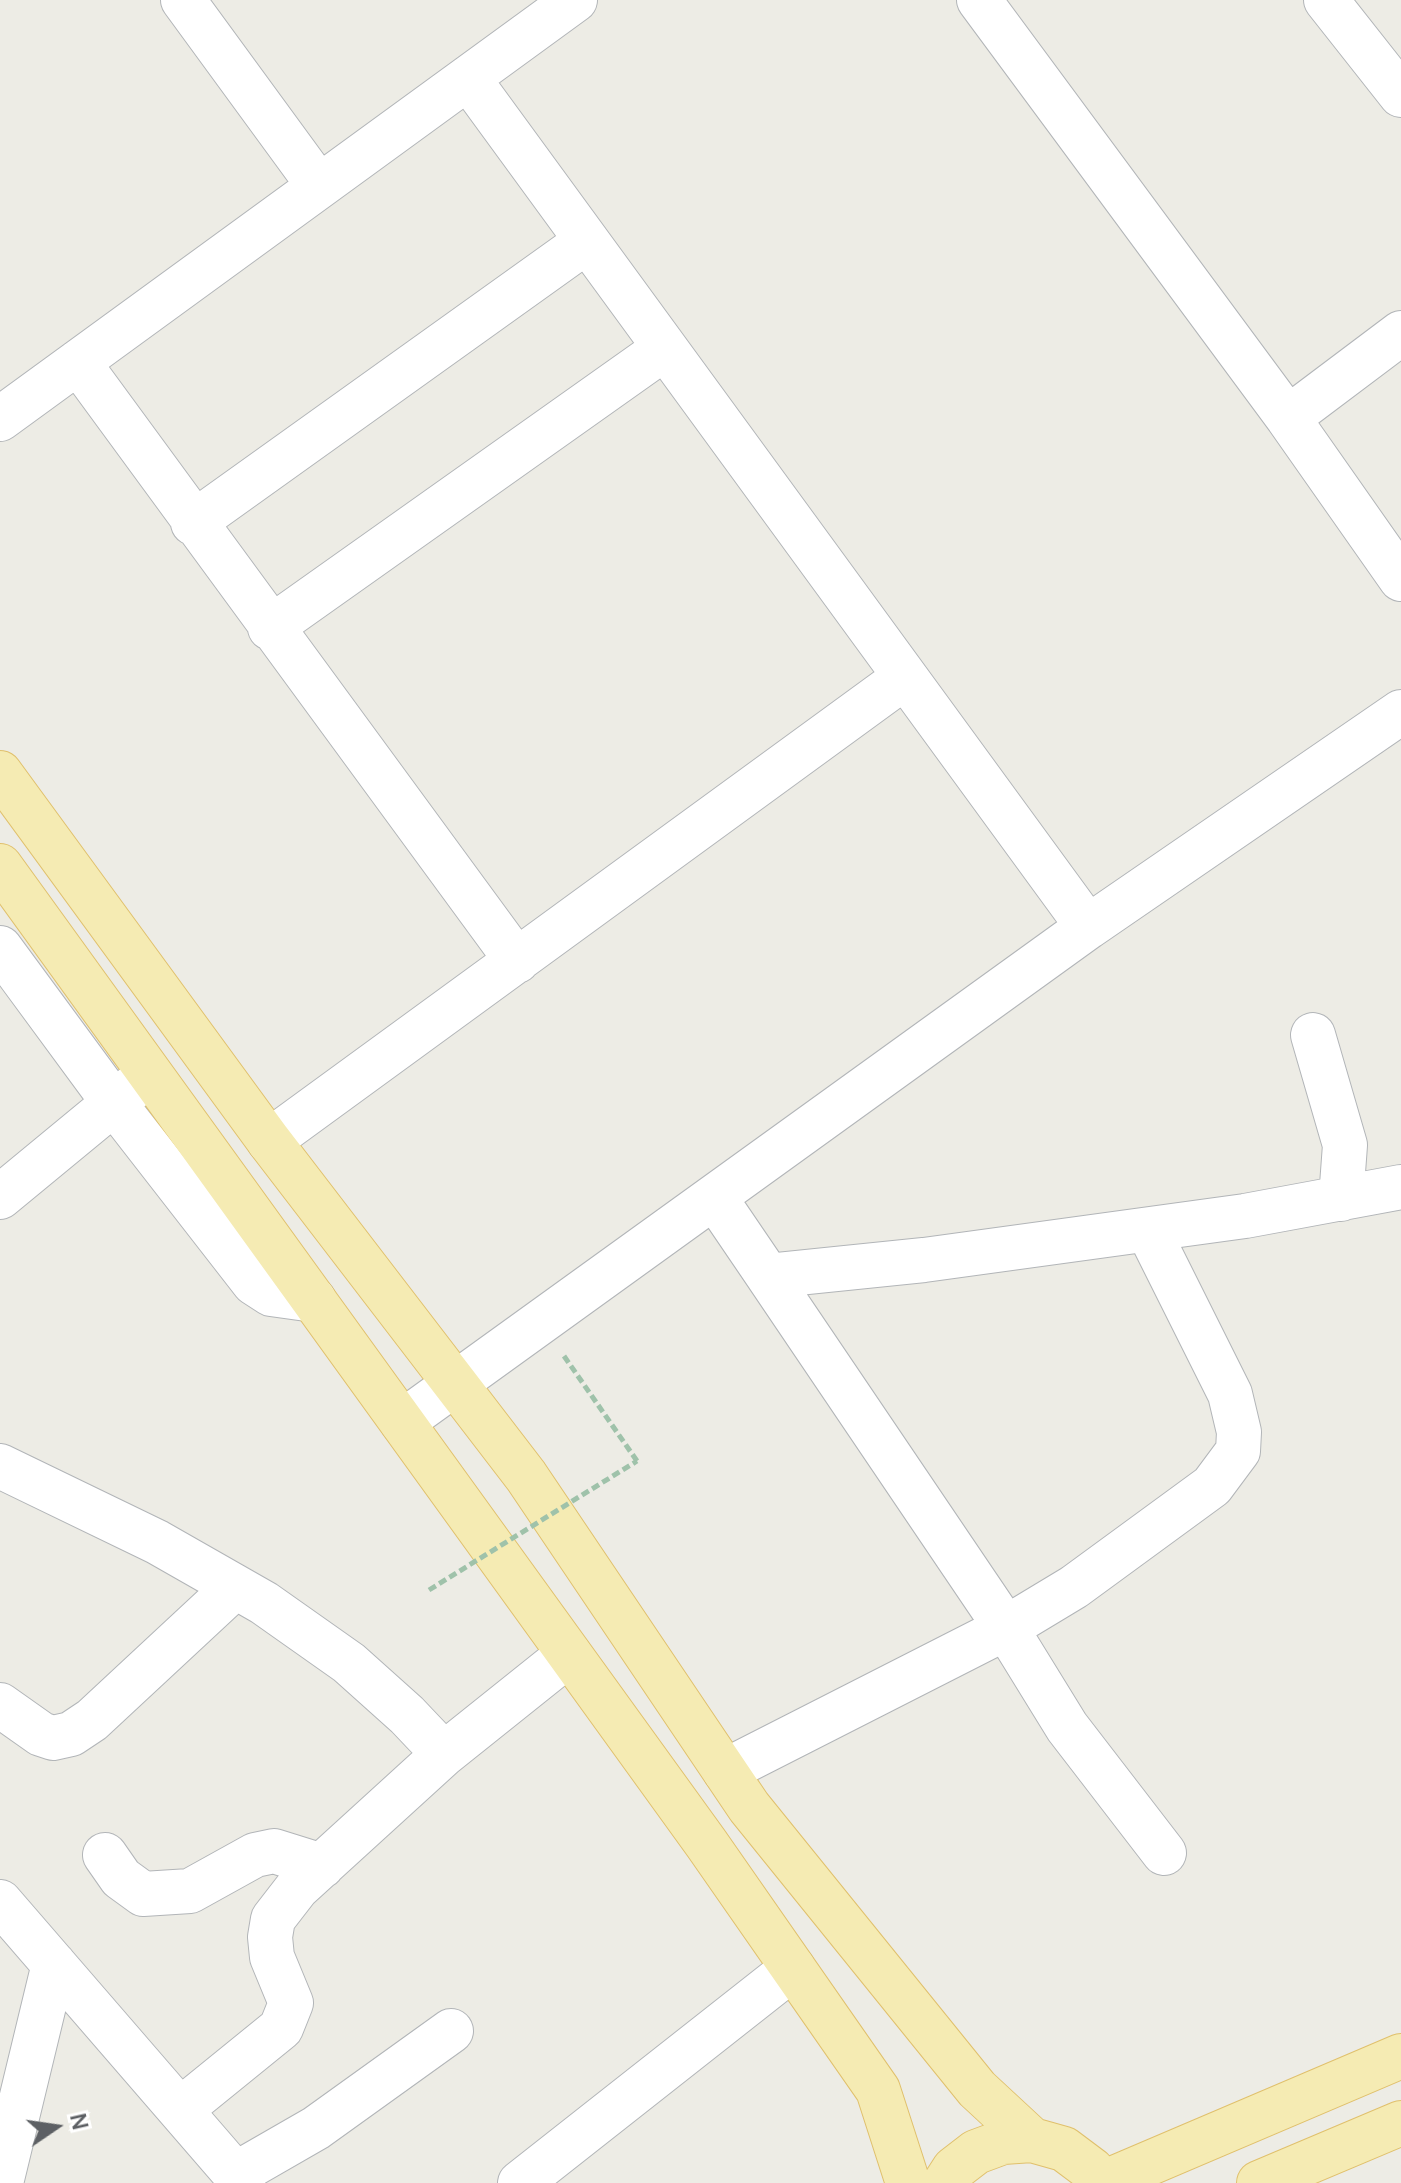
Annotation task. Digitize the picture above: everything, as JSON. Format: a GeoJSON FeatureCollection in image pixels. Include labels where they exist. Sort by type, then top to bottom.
{"type":"FeatureCollection","features":[{"type":"Feature","properties":{"kind":"main road"},"geometry":{"type":"LineString","coordinates":[[0,773],[269,1141],[526,1476],[749,1807],[968,2078],[1032,2140]]}},
{"type":"Feature","properties":{"kind":"main road"},"geometry":{"type":"LineString","coordinates":[[0,866],[569,1654],[878,2090],[908,2183]]}},
{"type":"Feature","properties":{"kind":"main road"},"geometry":{"type":"LineString","coordinates":[[945,2183],[954,2169],[976,2152],[1003,2142],[1032,2140],[1064,2149],[1086,2164],[1103,2183],[1401,2056]]}},
{"type":"Feature","properties":{"kind":"main road"},"geometry":{"type":"LineString","coordinates":[[1259,2183],[1401,2123]]}},
{"type":"Feature","properties":{"kind":"street"},"geometry":{"type":"LineString","coordinates":[[183,0],[319,186]]}},
{"type":"Feature","properties":{"kind":"street"},"geometry":{"type":"LineString","coordinates":[[0,419],[575,0]]}},
{"type":"Feature","properties":{"kind":"street"},"geometry":{"type":"LineString","coordinates":[[979,0],[1288,418],[1401,579]]}},
{"type":"Feature","properties":{"kind":"street"},"geometry":{"type":"LineString","coordinates":[[1326,0],[1387,50],[1401,95]]}},
{"type":"Feature","properties":{"kind":"street"},"geometry":{"type":"LineString","coordinates":[[468,78],[1088,927]]}},
{"type":"Feature","properties":{"kind":"street"},"geometry":{"type":"LineString","coordinates":[[193,523],[587,241]]}},
{"type":"Feature","properties":{"kind":"street"},"geometry":{"type":"LineString","coordinates":[[1288,418],[1401,333]]}},
{"type":"Feature","properties":{"kind":"street"},"geometry":{"type":"LineString","coordinates":[[270,628],[665,348]]}},
{"type":"Feature","properties":{"kind":"street"},"geometry":{"type":"LineString","coordinates":[[78,362],[193,523],[517,961]]}},
{"type":"Feature","properties":{"kind":"street"},"geometry":{"type":"LineString","coordinates":[[269,1141],[905,677]]}},
{"type":"Feature","properties":{"kind":"street"},"geometry":{"type":"LineString","coordinates":[[402,1422],[1088,927],[1401,712]]}},
{"type":"Feature","properties":{"kind":"street"},"geometry":{"type":"LineString","coordinates":[[0,948],[114,1103],[254,1283],[271,1294],[314,1300]]}},
{"type":"Feature","properties":{"kind":"street"},"geometry":{"type":"LineString","coordinates":[[1313,1035],[1345,1145],[1341,1199]]}},
{"type":"Feature","properties":{"kind":"street"},"geometry":{"type":"LineString","coordinates":[[0,1197],[150,1074]]}},
{"type":"Feature","properties":{"kind":"street"},"geometry":{"type":"LineString","coordinates":[[768,1276],[924,1260],[1148,1230],[1401,1187]]}},
{"type":"Feature","properties":{"kind":"street"},"geometry":{"type":"LineString","coordinates":[[715,1198],[1006,1628],[1067,1727],[1164,1853]]}},
{"type":"Feature","properties":{"kind":"street"},"geometry":{"type":"LineString","coordinates":[[725,1771],[1006,1628],[1074,1587],[1212,1486],[1238,1451],[1239,1432],[1230,1394],[1148,1230]]}},
{"type":"Feature","properties":{"kind":"street"},"geometry":{"type":"LineString","coordinates":[[0,1466],[157,1542],[235,1587],[349,1663],[407,1715],[444,1754]]}},
{"type":"Feature","properties":{"kind":"street"},"geometry":{"type":"LineString","coordinates":[[0,1705],[41,1734],[53,1738],[71,1734],[92,1720],[235,1587]]}},
{"type":"Feature","properties":{"kind":"street"},"geometry":{"type":"LineString","coordinates":[[180,2110],[281,2028],[291,2003],[272,1957],[270,1937],[273,1919],[297,1888],[444,1754],[569,1654]]}},
{"type":"Feature","properties":{"kind":"street"},"geometry":{"type":"LineString","coordinates":[[105,1855],[121,1878],[143,1894],[190,1891],[255,1855],[274,1851],[322,1866]]}},
{"type":"Feature","properties":{"kind":"street"},"geometry":{"type":"LineString","coordinates":[[0,1902],[240,2178],[316,2128],[451,2031]]}},
{"type":"Feature","properties":{"kind":"street"},"geometry":{"type":"LineString","coordinates":[[1,2183],[54,1964]]}},
{"type":"Feature","properties":{"kind":"street"},"geometry":{"type":"LineString","coordinates":[[520,2183],[793,1968]]}},
{"type":"Feature","properties":{"kind":"path"},"geometry":{"type":"LineString","coordinates":[[429,1590],[637,1461],[540,1322]]}}]}
